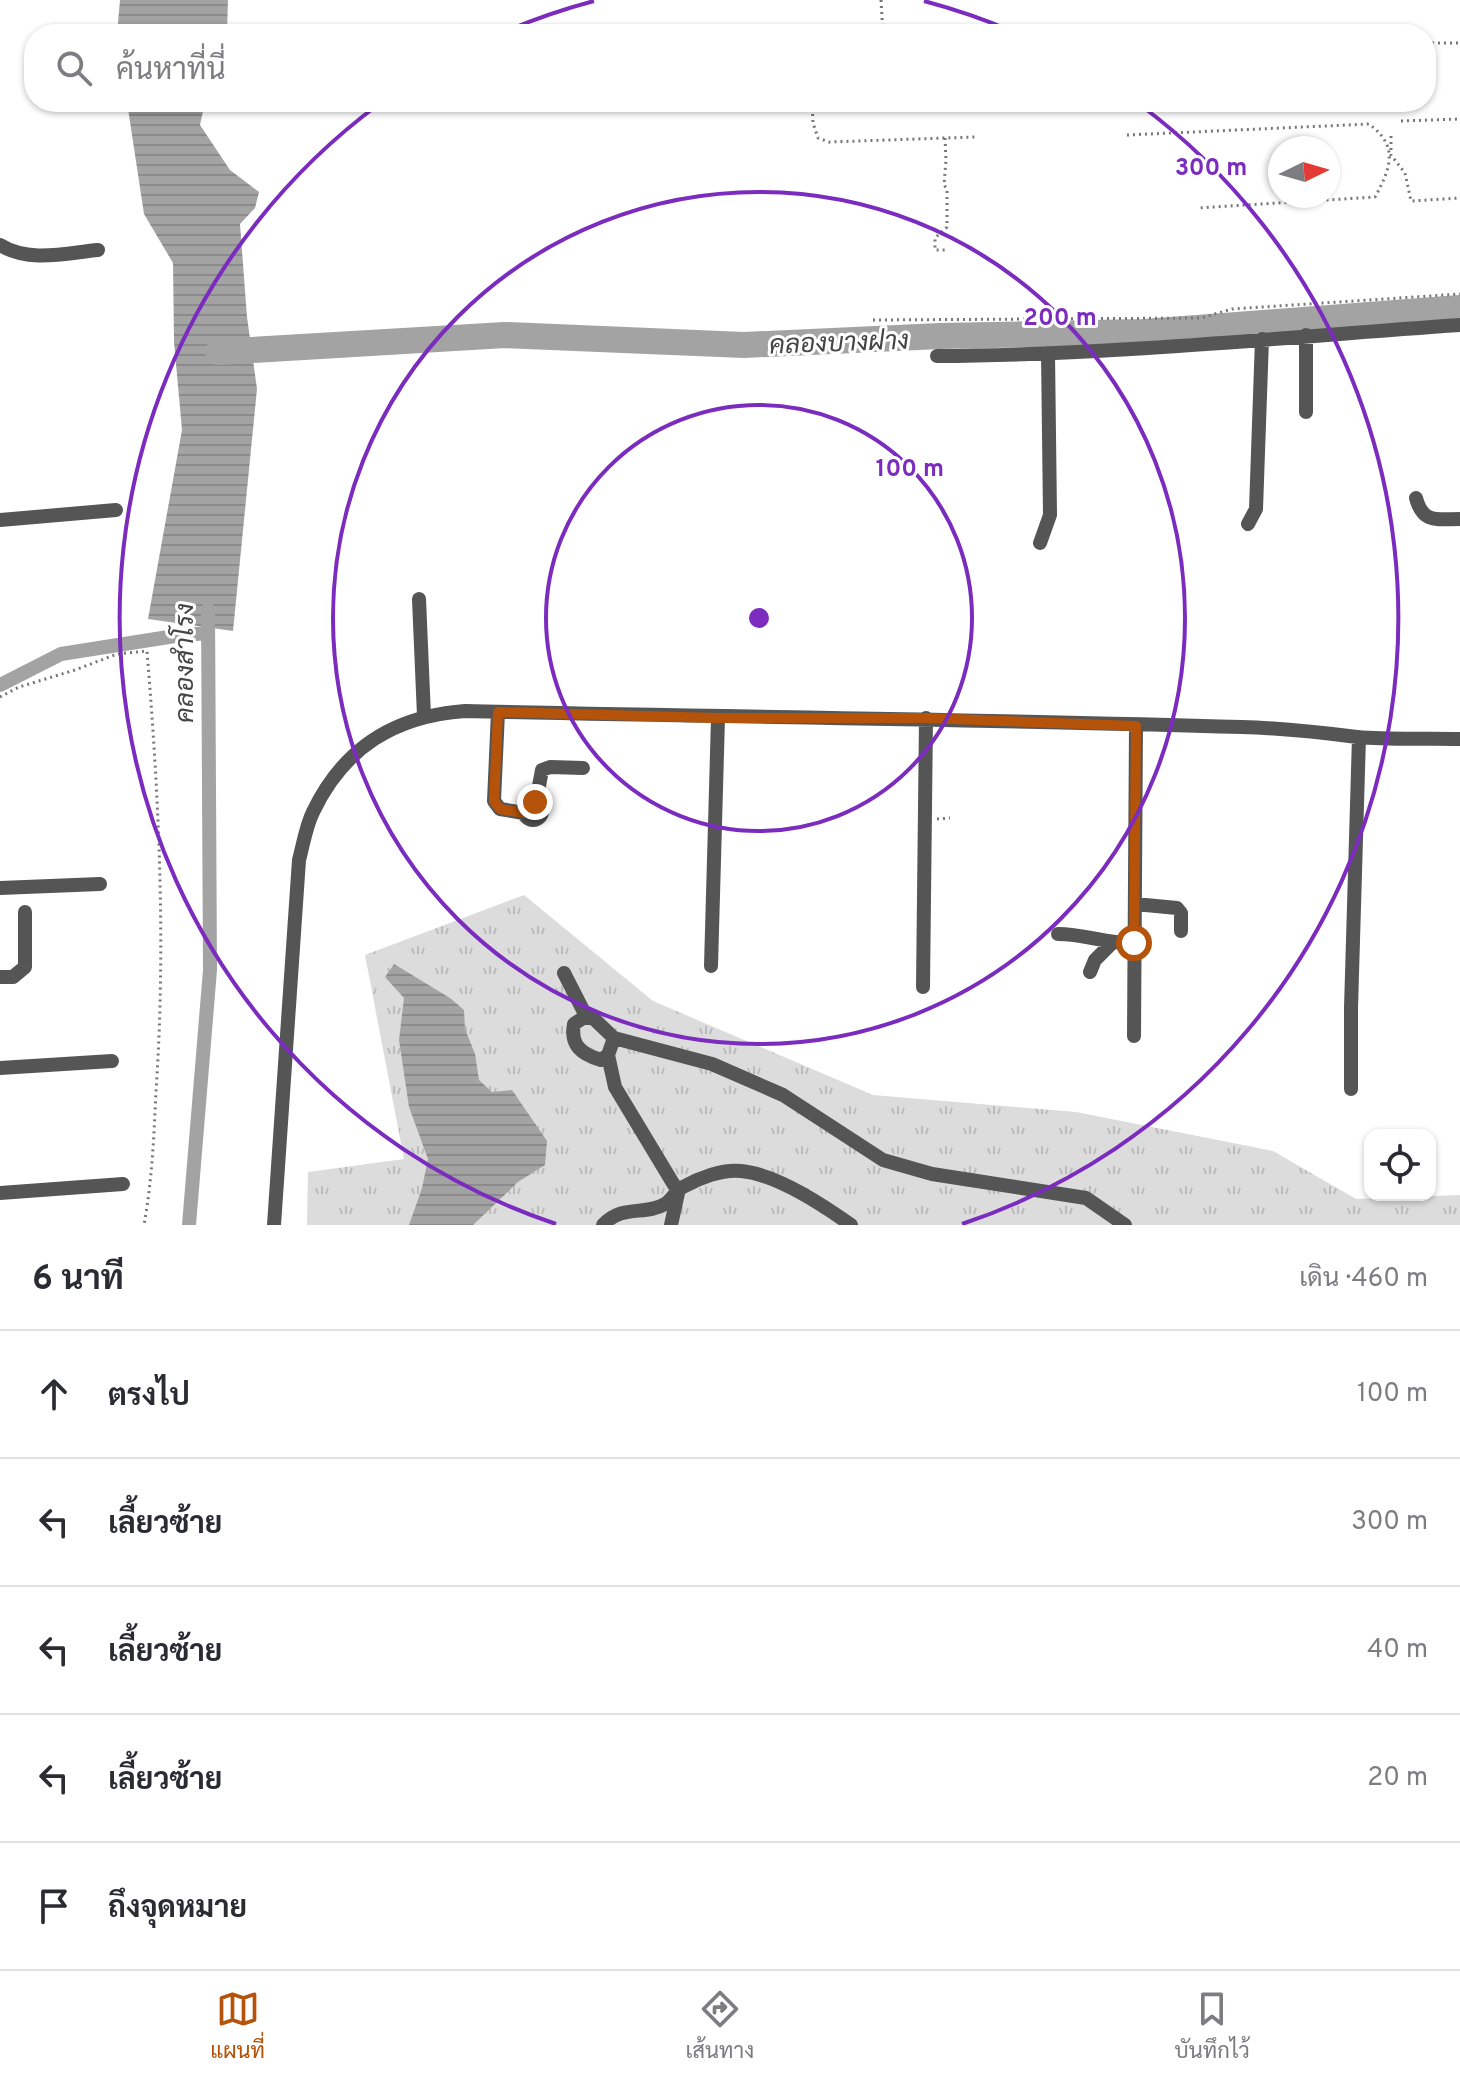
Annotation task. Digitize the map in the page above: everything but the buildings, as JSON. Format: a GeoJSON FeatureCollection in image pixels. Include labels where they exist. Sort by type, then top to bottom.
{"type":"FeatureCollection","features":[{"type":"Feature","properties":{"kind":"street"},"geometry":{"type":"LineString","coordinates":[[0,245],[10,251],[33,256],[98,250]]}},
{"type":"Feature","properties":{"kind":"street"},"geometry":{"type":"LineString","coordinates":[[937,356],[1178,347],[1460,325]]}},
{"type":"Feature","properties":{"kind":"street"},"geometry":{"type":"LineString","coordinates":[[1306,335],[1306,412]]}},
{"type":"Feature","properties":{"kind":"street"},"geometry":{"type":"LineString","coordinates":[[1248,524],[1256,509],[1262,339]]}},
{"type":"Feature","properties":{"kind":"street"},"geometry":{"type":"LineString","coordinates":[[1040,543],[1050,515],[1048,353]]}},
{"type":"Feature","properties":{"kind":"street"},"geometry":{"type":"LineString","coordinates":[[1416,498],[1423,515],[1460,519]]}},
{"type":"Feature","properties":{"kind":"street"},"geometry":{"type":"LineString","coordinates":[[0,520],[116,510]]}},
{"type":"Feature","properties":{"kind":"street"},"geometry":{"type":"LineString","coordinates":[[419,599],[424,716]]}},
{"type":"Feature","properties":{"kind":"street"},"geometry":{"type":"LineString","coordinates":[[274,1225],[299,860],[311,814],[336,773],[363,745],[402,723],[424,716],[465,711],[718,718],[926,718],[1302,730],[1359,737],[1460,739]]}},
{"type":"Feature","properties":{"kind":"street"},"geometry":{"type":"LineString","coordinates":[[498,712],[494,801],[500,809],[524,813],[526,805],[536,802],[542,770],[550,767],[583,768]]}},
{"type":"Feature","properties":{"kind":"street"},"geometry":{"type":"LineString","coordinates":[[711,966],[718,718]]}},
{"type":"Feature","properties":{"kind":"street"},"geometry":{"type":"LineString","coordinates":[[923,987],[926,718]]}},
{"type":"Feature","properties":{"kind":"street"},"geometry":{"type":"LineString","coordinates":[[1134,1036],[1136,726]]}},
{"type":"Feature","properties":{"kind":"street"},"geometry":{"type":"LineString","coordinates":[[1351,1089],[1359,737]]}},
{"type":"Feature","properties":{"kind":"street"},"geometry":{"type":"LineString","coordinates":[[0,888],[100,884]]}},
{"type":"Feature","properties":{"kind":"street"},"geometry":{"type":"LineString","coordinates":[[1135,904],[1177,908],[1181,913],[1181,931]]}},
{"type":"Feature","properties":{"kind":"street"},"geometry":{"type":"LineString","coordinates":[[0,977],[13,977],[25,967],[25,912]]}},
{"type":"Feature","properties":{"kind":"street"},"geometry":{"type":"LineString","coordinates":[[1058,934],[1080,934],[1111,944],[1134,943]]}},
{"type":"Feature","properties":{"kind":"street"},"geometry":{"type":"LineString","coordinates":[[1090,972],[1095,960],[1111,944]]}},
{"type":"Feature","properties":{"kind":"street"},"geometry":{"type":"LineString","coordinates":[[564,973],[587,1018],[600,1023],[614,1038],[712,1064],[783,1095],[883,1160],[932,1174],[1086,1198],[1125,1225]]}},
{"type":"Feature","properties":{"kind":"street"},"geometry":{"type":"LineString","coordinates":[[587,1018],[574,1024],[572,1036],[576,1047],[601,1060],[608,1055]]}},
{"type":"Feature","properties":{"kind":"street"},"geometry":{"type":"LineString","coordinates":[[614,1038],[608,1055],[615,1087],[679,1189]]}},
{"type":"Feature","properties":{"kind":"street"},"geometry":{"type":"LineString","coordinates":[[0,1068],[112,1061]]}},
{"type":"Feature","properties":{"kind":"street"},"geometry":{"type":"LineString","coordinates":[[603,1225],[622,1212],[664,1206],[679,1189],[704,1178],[742,1171],[768,1178],[803,1195],[851,1225]]}},
{"type":"Feature","properties":{"kind":"street"},"geometry":{"type":"LineString","coordinates":[[0,1193],[123,1184]]}},
{"type":"Feature","properties":{"kind":"street"},"geometry":{"type":"LineString","coordinates":[[671,1225],[679,1189]]}},
{"type":"Feature","properties":{"kind":"path"},"geometry":{"type":"LineString","coordinates":[[881,0],[882,24]]}},
{"type":"Feature","properties":{"kind":"path"},"geometry":{"type":"LineString","coordinates":[[1436,43],[1460,43]]}},
{"type":"Feature","properties":{"kind":"path"},"geometry":{"type":"LineString","coordinates":[[812,112],[818,138],[829,142],[975,137]]}},
{"type":"Feature","properties":{"kind":"path"},"geometry":{"type":"LineString","coordinates":[[1401,121],[1460,119]]}},
{"type":"Feature","properties":{"kind":"path"},"geometry":{"type":"LineString","coordinates":[[1127,135],[1369,124],[1382,133],[1391,155],[1405,173],[1411,201],[1460,198]]}},
{"type":"Feature","properties":{"kind":"path"},"geometry":{"type":"LineString","coordinates":[[1198,208],[1375,197],[1387,176],[1391,136]]}},
{"type":"Feature","properties":{"kind":"path"},"geometry":{"type":"LineString","coordinates":[[945,138],[947,227],[935,238],[935,250],[948,250]]}},
{"type":"Feature","properties":{"kind":"path"},"geometry":{"type":"LineString","coordinates":[[873,320],[1140,321],[1151,317],[1201,318],[1232,309],[1460,294]]}},
{"type":"Feature","properties":{"kind":"path"},"geometry":{"type":"LineString","coordinates":[[0,697],[19,687],[117,654],[147,651],[156,776],[160,1029],[151,1188],[144,1225]]}},
{"type":"Feature","properties":{"kind":"green space"},"geometry":{"type":"Polygon","coordinates":[[[524,895],[653,1001],[873,1095],[1076,1112],[1273,1151],[1364,1201],[1436,1201],[1436,1196],[1460,1195],[1460,1225],[307,1225],[308,1172],[404,1159],[365,955],[524,895]]]}},
{"type":"Feature","properties":{"kind":"shaded area"},"geometry":{"type":"Polygon","coordinates":[[[120,0],[228,0],[227,24],[118,24],[120,0]]]}},
{"type":"Feature","properties":{"kind":"shaded area"},"geometry":{"type":"Polygon","coordinates":[[[129,112],[203,112],[200,125],[230,170],[259,192],[255,208],[240,224],[247,317],[257,389],[233,631],[148,619],[182,430],[174,342],[173,263],[144,214],[129,112]]]}},
{"type":"Feature","properties":{"kind":"shaded area"},"geometry":{"type":"Polygon","coordinates":[[[394,964],[464,1010],[465,1029],[475,1054],[479,1080],[492,1092],[512,1090],[547,1141],[545,1165],[518,1182],[473,1225],[409,1225],[428,1159],[409,1107],[399,1040],[404,998],[385,977],[394,964]]]}},
{"type":"Feature","properties":{"kind":"waterway","name":"คลองบางฝาง"},"geometry":{"type":"LineString","coordinates":[[218,352],[505,335],[744,345],[940,336],[1144,332],[1460,308]]}},
{"type":"Feature","properties":{"kind":"waterway","name":"คลองสำโรง"},"geometry":{"type":"LineString","coordinates":[[189,1225],[210,970],[208,609]]}},
{"type":"Feature","properties":{"kind":"waterway"},"geometry":{"type":"LineString","coordinates":[[0,685],[61,654],[207,633]]}},
{"type":"Feature","properties":{"kind":"route"},"geometry":{"type":"LineString","coordinates":[[535,802],[526,805],[524,813],[500,809],[494,801],[498,712],[718,718],[926,718],[1136,726],[1134,943]]}}]}
